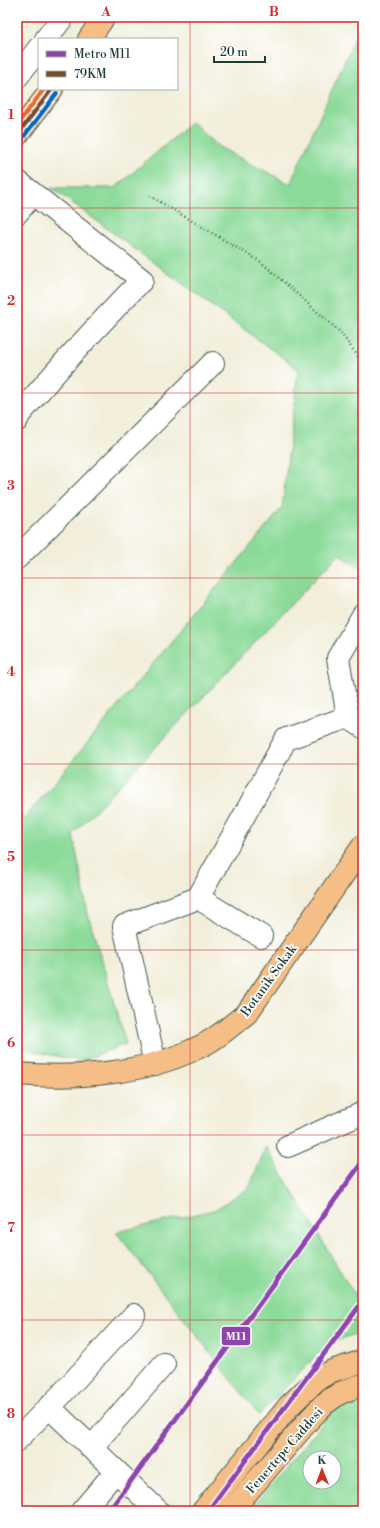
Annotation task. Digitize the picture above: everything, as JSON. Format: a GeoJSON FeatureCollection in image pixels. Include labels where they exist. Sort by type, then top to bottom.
{"type":"FeatureCollection","features":[{"type":"Feature","properties":{"kind":"main road"},"geometry":{"type":"LineString","coordinates":[[90,38],[104,17]]}},
{"type":"Feature","properties":{"kind":"main road"},"geometry":{"type":"LineString","coordinates":[[21,123],[51,90]]}},
{"type":"Feature","properties":{"kind":"main road","name":"Botanik Sokak"},"geometry":{"type":"LineString","coordinates":[[17,1074],[41,1076],[79,1075],[118,1071],[155,1064],[197,1048],[224,1031],[247,1013],[363,846]]}},
{"type":"Feature","properties":{"kind":"main road","name":"Fenertepe Caddesi"},"geometry":{"type":"LineString","coordinates":[[203,1511],[290,1406],[316,1380],[332,1371],[363,1361]]}},
{"type":"Feature","properties":{"kind":"main road","name":"Fenertepe Caddesi"},"geometry":{"type":"LineString","coordinates":[[231,1511],[324,1404],[340,1393],[363,1385]]}},
{"type":"Feature","properties":{"kind":"lane"},"geometry":{"type":"LineString","coordinates":[[47,38],[63,17]]}},
{"type":"Feature","properties":{"kind":"lane"},"geometry":{"type":"LineString","coordinates":[[17,77],[38,49]]}},
{"type":"Feature","properties":{"kind":"lane"},"geometry":{"type":"LineString","coordinates":[[17,213],[25,187],[142,280],[59,368],[19,415],[17,420]]}},
{"type":"Feature","properties":{"kind":"lane"},"geometry":{"type":"LineString","coordinates":[[17,558],[213,363]]}},
{"type":"Feature","properties":{"kind":"lane"},"geometry":{"type":"LineString","coordinates":[[155,1064],[124,926],[198,898],[286,739],[355,722],[338,658],[363,615]]}},
{"type":"Feature","properties":{"kind":"lane"},"geometry":{"type":"LineString","coordinates":[[198,898],[261,936]]}},
{"type":"Feature","properties":{"kind":"lane"},"geometry":{"type":"LineString","coordinates":[[288,1146],[363,1113]]}},
{"type":"Feature","properties":{"kind":"lane"},"geometry":{"type":"LineString","coordinates":[[17,1440],[49,1408],[134,1315]]}},
{"type":"Feature","properties":{"kind":"lane"},"geometry":{"type":"LineString","coordinates":[[92,1448],[164,1364]]}},
{"type":"Feature","properties":{"kind":"lane"},"geometry":{"type":"LineString","coordinates":[[49,1408],[158,1511]]}},
{"type":"Feature","properties":{"kind":"lane"},"geometry":{"type":"LineString","coordinates":[[82,1511],[116,1471]]}},
{"type":"Feature","properties":{"kind":"path"},"geometry":{"type":"LineString","coordinates":[[150,196],[261,262],[339,331],[363,363]]}},
{"type":"Feature","properties":{"kind":"green space"},"geometry":{"type":"Polygon","coordinates":[[[356,36],[363,40],[363,569],[339,554],[73,834],[88,914],[126,1044],[80,1061],[17,1048],[17,819],[25,818],[282,508],[298,369],[52,188],[115,188],[192,122],[219,147],[290,184],[356,36]]]}},
{"type":"Feature","properties":{"kind":"green space"},"geometry":{"type":"Polygon","coordinates":[[[266,1147],[363,1309],[363,1331],[328,1344],[259,1415],[116,1232],[214,1210],[249,1188],[266,1147]]]}},
{"type":"Feature","properties":{"kind":"green space"},"geometry":{"type":"Polygon","coordinates":[[[363,1393],[363,1511],[249,1511],[333,1411],[356,1394],[363,1393]]]}},
{"type":"Feature","properties":{"kind":"metro line","name":"M11"},"geometry":{"type":"LineString","coordinates":[[109,1511],[363,1161]]}},
{"type":"Feature","properties":{"kind":"metro line","name":"M11"},"geometry":{"type":"LineString","coordinates":[[208,1511],[363,1301]]}},
{"type":"Feature","properties":{"kind":"transit line"},"geometry":{"type":"LineString","coordinates":[[17,125],[43,90]]}},
{"type":"Feature","properties":{"kind":"transit line","name":"79KM"},"geometry":{"type":"LineString","coordinates":[[17,135],[51,90]]}},
{"type":"Feature","properties":{"kind":"transit line"},"geometry":{"type":"LineString","coordinates":[[22,139],[57,93]]}}]}
